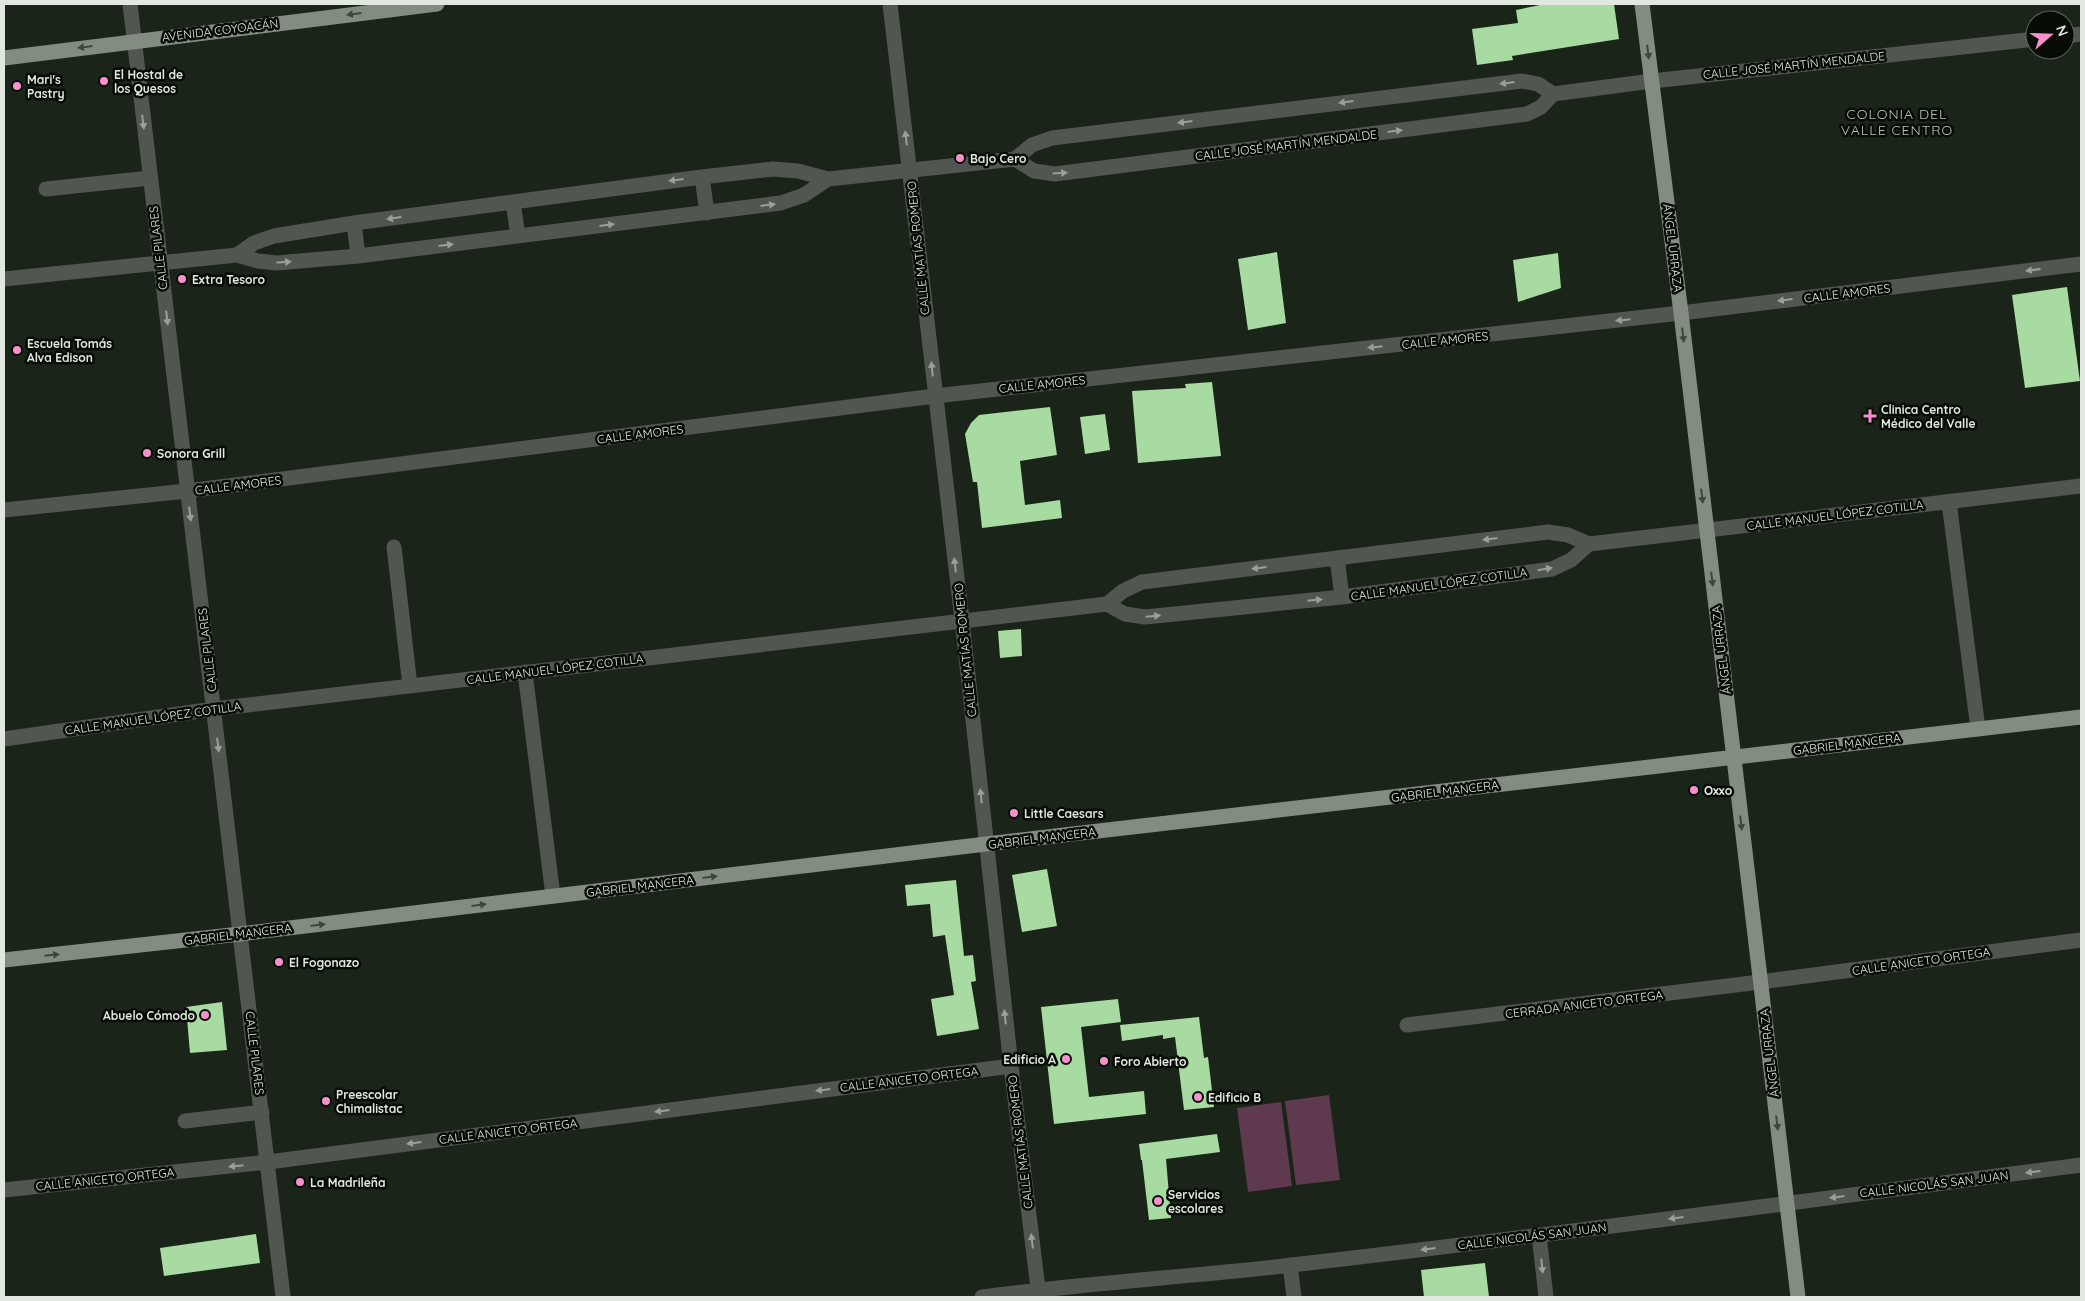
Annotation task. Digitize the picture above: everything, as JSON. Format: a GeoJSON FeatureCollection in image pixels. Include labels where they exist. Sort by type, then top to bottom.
{"type":"FeatureCollection","features":[{"type":"Feature","properties":{"kind":"main road","name":"AVENIDA COYOACÁN"},"geometry":{"type":"LineString","coordinates":[[4,56],[437,4]]}},
{"type":"Feature","properties":{"kind":"main road","name":"ÁNGEL URRAZA"},"geometry":{"type":"LineString","coordinates":[[1642,4],[1681,313],[1798,1297]]}},
{"type":"Feature","properties":{"kind":"main road","name":"GABRIEL MANCERA"},"geometry":{"type":"LineString","coordinates":[[4,960],[240,934],[986,844],[2081,717]]}},
{"type":"Feature","properties":{"kind":"street","name":"CALLE PILARES"},"geometry":{"type":"LineString","coordinates":[[130,4],[283,1297]]}},
{"type":"Feature","properties":{"kind":"street","name":"CALLE MATÍAS ROMERO"},"geometry":{"type":"LineString","coordinates":[[890,4],[962,620],[1010,1066],[1038,1294]]}},
{"type":"Feature","properties":{"kind":"street","name":"CALLE JOSÉ MARTÍN MENDALDE"},"geometry":{"type":"LineString","coordinates":[[1015,159],[1034,171],[1055,174],[1527,114],[1541,107],[1553,94],[1652,81],[2025,40]]}},
{"type":"Feature","properties":{"kind":"street"},"geometry":{"type":"LineString","coordinates":[[236,255],[254,243],[274,236],[354,223],[702,177],[773,169],[798,171],[828,179],[1015,159],[1032,145],[1052,138],[1522,81],[1538,84],[1553,94]]}},
{"type":"Feature","properties":{"kind":"street"},"geometry":{"type":"LineString","coordinates":[[702,177],[707,213]]}},
{"type":"Feature","properties":{"kind":"street"},"geometry":{"type":"LineString","coordinates":[[46,189],[150,178]]}},
{"type":"Feature","properties":{"kind":"street"},"geometry":{"type":"LineString","coordinates":[[4,279],[236,255],[258,261],[277,263],[358,256],[780,203],[804,195],[828,179]]}},
{"type":"Feature","properties":{"kind":"street"},"geometry":{"type":"LineString","coordinates":[[513,202],[518,236]]}},
{"type":"Feature","properties":{"kind":"street"},"geometry":{"type":"LineString","coordinates":[[354,223],[358,256]]}},
{"type":"Feature","properties":{"kind":"street","name":"CALLE AMORES"},"geometry":{"type":"LineString","coordinates":[[4,510],[187,491],[935,396],[1681,313],[2081,264]]}},
{"type":"Feature","properties":{"kind":"street","name":"CALLE MANUEL LÓPEZ COTILLA"},"geometry":{"type":"LineString","coordinates":[[4,739],[214,709],[1107,604],[1123,591],[1142,582],[1548,532],[1568,535],[1588,544],[2081,486]]}},
{"type":"Feature","properties":{"kind":"street"},"geometry":{"type":"LineString","coordinates":[[1949,502],[1978,729]]}},
{"type":"Feature","properties":{"kind":"street","name":"CALLE MANUEL LÓPEZ COTILLA"},"geometry":{"type":"LineString","coordinates":[[1107,604],[1125,614],[1145,617],[1342,597],[1552,569],[1571,560],[1588,544]]}},
{"type":"Feature","properties":{"kind":"street"},"geometry":{"type":"LineString","coordinates":[[394,546],[410,686]]}},
{"type":"Feature","properties":{"kind":"street","name":"CALLE MANUEL LÓPEZ COTILLA"},"geometry":{"type":"LineString","coordinates":[[1337,558],[1342,597]]}},
{"type":"Feature","properties":{"kind":"street"},"geometry":{"type":"LineString","coordinates":[[525,672],[553,896]]}},
{"type":"Feature","properties":{"kind":"street","name":"CALLE ANICETO ORTEGA"},"geometry":{"type":"LineString","coordinates":[[1760,982],[2081,940]]}},
{"type":"Feature","properties":{"kind":"street","name":"CERRADA ANICETO ORTEGA"},"geometry":{"type":"LineString","coordinates":[[1407,1025],[1760,982]]}},
{"type":"Feature","properties":{"kind":"street","name":"CALLE ANICETO ORTEGA"},"geometry":{"type":"LineString","coordinates":[[4,1190],[268,1162],[1010,1066]]}},
{"type":"Feature","properties":{"kind":"street"},"geometry":{"type":"LineString","coordinates":[[185,1121],[262,1112]]}},
{"type":"Feature","properties":{"kind":"street","name":"CALLE NICOLÁS SAN JUAN"},"geometry":{"type":"LineString","coordinates":[[982,1297],[1038,1294],[1539,1236],[2081,1165]]}},
{"type":"Feature","properties":{"kind":"street"},"geometry":{"type":"LineString","coordinates":[[1539,1236],[1546,1297]]}},
{"type":"Feature","properties":{"kind":"street"},"geometry":{"type":"LineString","coordinates":[[1290,1265],[1294,1297]]}},
{"type":"Feature","properties":{"kind":"shaded area"},"geometry":{"type":"Polygon","coordinates":[[[1329,1095],[1340,1180],[1296,1185],[1285,1101],[1329,1095]]]}},
{"type":"Feature","properties":{"kind":"shaded area"},"geometry":{"type":"Polygon","coordinates":[[[1281,1102],[1292,1186],[1248,1192],[1237,1108],[1281,1102]]]}},
{"type":"Feature","properties":{"kind":"building"},"geometry":{"type":"Polygon","coordinates":[[[1545,4],[1614,4],[1619,39],[1512,56],[1513,60],[1477,65],[1472,29],[1518,23],[1516,10],[1545,4]]]}},
{"type":"Feature","properties":{"kind":"building"},"geometry":{"type":"Polygon","coordinates":[[[1277,252],[1286,323],[1248,330],[1238,259],[1277,252]]]}},
{"type":"Feature","properties":{"kind":"building"},"geometry":{"type":"Polygon","coordinates":[[[1558,253],[1561,288],[1518,302],[1513,260],[1558,253]]]}},
{"type":"Feature","properties":{"kind":"building"},"geometry":{"type":"Polygon","coordinates":[[[2067,287],[2080,381],[2025,388],[2012,295],[2067,287]]]}},
{"type":"Feature","properties":{"kind":"building"},"geometry":{"type":"Polygon","coordinates":[[[1212,382],[1221,456],[1138,463],[1132,391],[1186,388],[1185,384],[1212,382]]]}},
{"type":"Feature","properties":{"kind":"building"},"geometry":{"type":"Polygon","coordinates":[[[1050,407],[1057,455],[1020,461],[1025,505],[1060,500],[1062,518],[982,528],[977,482],[973,482],[965,434],[971,423],[979,415],[1050,407]]]}},
{"type":"Feature","properties":{"kind":"building"},"geometry":{"type":"Polygon","coordinates":[[[1105,414],[1110,450],[1085,454],[1080,417],[1105,414]]]}},
{"type":"Feature","properties":{"kind":"building"},"geometry":{"type":"Polygon","coordinates":[[[1021,629],[1022,656],[1000,658],[998,631],[1021,629]]]}},
{"type":"Feature","properties":{"kind":"building"},"geometry":{"type":"Polygon","coordinates":[[[1047,869],[1057,926],[1022,932],[1012,875],[1047,869]]]}},
{"type":"Feature","properties":{"kind":"building"},"geometry":{"type":"Polygon","coordinates":[[[956,880],[964,956],[973,955],[976,981],[971,982],[979,1029],[937,1036],[931,999],[954,995],[945,935],[933,937],[930,904],[907,906],[905,885],[956,880]]]}},
{"type":"Feature","properties":{"kind":"building","name":"Edificio A"},"geometry":{"type":"Polygon","coordinates":[[[1118,999],[1121,1022],[1081,1027],[1089,1097],[1144,1091],[1146,1114],[1054,1124],[1041,1007],[1118,999]]]}},
{"type":"Feature","properties":{"kind":"building"},"geometry":{"type":"Polygon","coordinates":[[[222,1002],[227,1050],[190,1053],[186,1007],[222,1002]]]}},
{"type":"Feature","properties":{"kind":"building"},"geometry":{"type":"Polygon","coordinates":[[[1199,1017],[1204,1058],[1208,1057],[1214,1107],[1184,1110],[1175,1037],[1163,1039],[1163,1035],[1122,1041],[1120,1025],[1199,1017]]]}},
{"type":"Feature","properties":{"kind":"building"},"geometry":{"type":"Polygon","coordinates":[[[1217,1134],[1220,1152],[1166,1159],[1171,1218],[1149,1220],[1139,1144],[1217,1134]]]}},
{"type":"Feature","properties":{"kind":"building"},"geometry":{"type":"Polygon","coordinates":[[[256,1234],[260,1263],[164,1276],[160,1248],[256,1234]]]}},
{"type":"Feature","properties":{"kind":"building"},"geometry":{"type":"Polygon","coordinates":[[[1485,1263],[1489,1297],[1424,1297],[1421,1270],[1485,1263]]]}},
{"type":"Feature","properties":{"kind":"place","name":"El Hostal de los Quesos"},"geometry":{"type":"Point","coordinates":[104,81]}},
{"type":"Feature","properties":{"kind":"place","name":"Mari's Pastry"},"geometry":{"type":"Point","coordinates":[17,86]}},
{"type":"Feature","properties":{"kind":"place","name":"Bajo Cero"},"geometry":{"type":"Point","coordinates":[960,158]}},
{"type":"Feature","properties":{"kind":"place","name":"Extra Tesoro"},"geometry":{"type":"Point","coordinates":[182,279]}},
{"type":"Feature","properties":{"kind":"place","name":"Escuela Tomás Alva Edison"},"geometry":{"type":"Point","coordinates":[17,350]}},
{"type":"Feature","properties":{"kind":"place","name":"Clinica Centro Médico del Valle"},"geometry":{"type":"Point","coordinates":[1870,416]}},
{"type":"Feature","properties":{"kind":"place","name":"Sonora Grill"},"geometry":{"type":"Point","coordinates":[147,453]}},
{"type":"Feature","properties":{"kind":"place","name":"Oxxo"},"geometry":{"type":"Point","coordinates":[1694,790]}},
{"type":"Feature","properties":{"kind":"place","name":"Little Caesars"},"geometry":{"type":"Point","coordinates":[1014,813]}},
{"type":"Feature","properties":{"kind":"place","name":"El Fogonazo"},"geometry":{"type":"Point","coordinates":[279,962]}},
{"type":"Feature","properties":{"kind":"place","name":"Abuelo Cómodo"},"geometry":{"type":"Point","coordinates":[205,1015]}},
{"type":"Feature","properties":{"kind":"place","name":"Edificio A"},"geometry":{"type":"Point","coordinates":[1066,1059]}},
{"type":"Feature","properties":{"kind":"place","name":"Foro Abierto"},"geometry":{"type":"Point","coordinates":[1104,1061]}},
{"type":"Feature","properties":{"kind":"place","name":"Edificio B"},"geometry":{"type":"Point","coordinates":[1198,1097]}},
{"type":"Feature","properties":{"kind":"place","name":"Preescolar Chimalistac"},"geometry":{"type":"Point","coordinates":[326,1101]}},
{"type":"Feature","properties":{"kind":"place","name":"La Madrileña"},"geometry":{"type":"Point","coordinates":[300,1182]}},
{"type":"Feature","properties":{"kind":"place","name":"Servicios escolares"},"geometry":{"type":"Point","coordinates":[1158,1201]}},
{"type":"Feature","properties":{"kind":"district","name":"COLONIA DEL VALLE CENTRO"},"geometry":{"type":"Point","coordinates":[1897,122]}}]}
